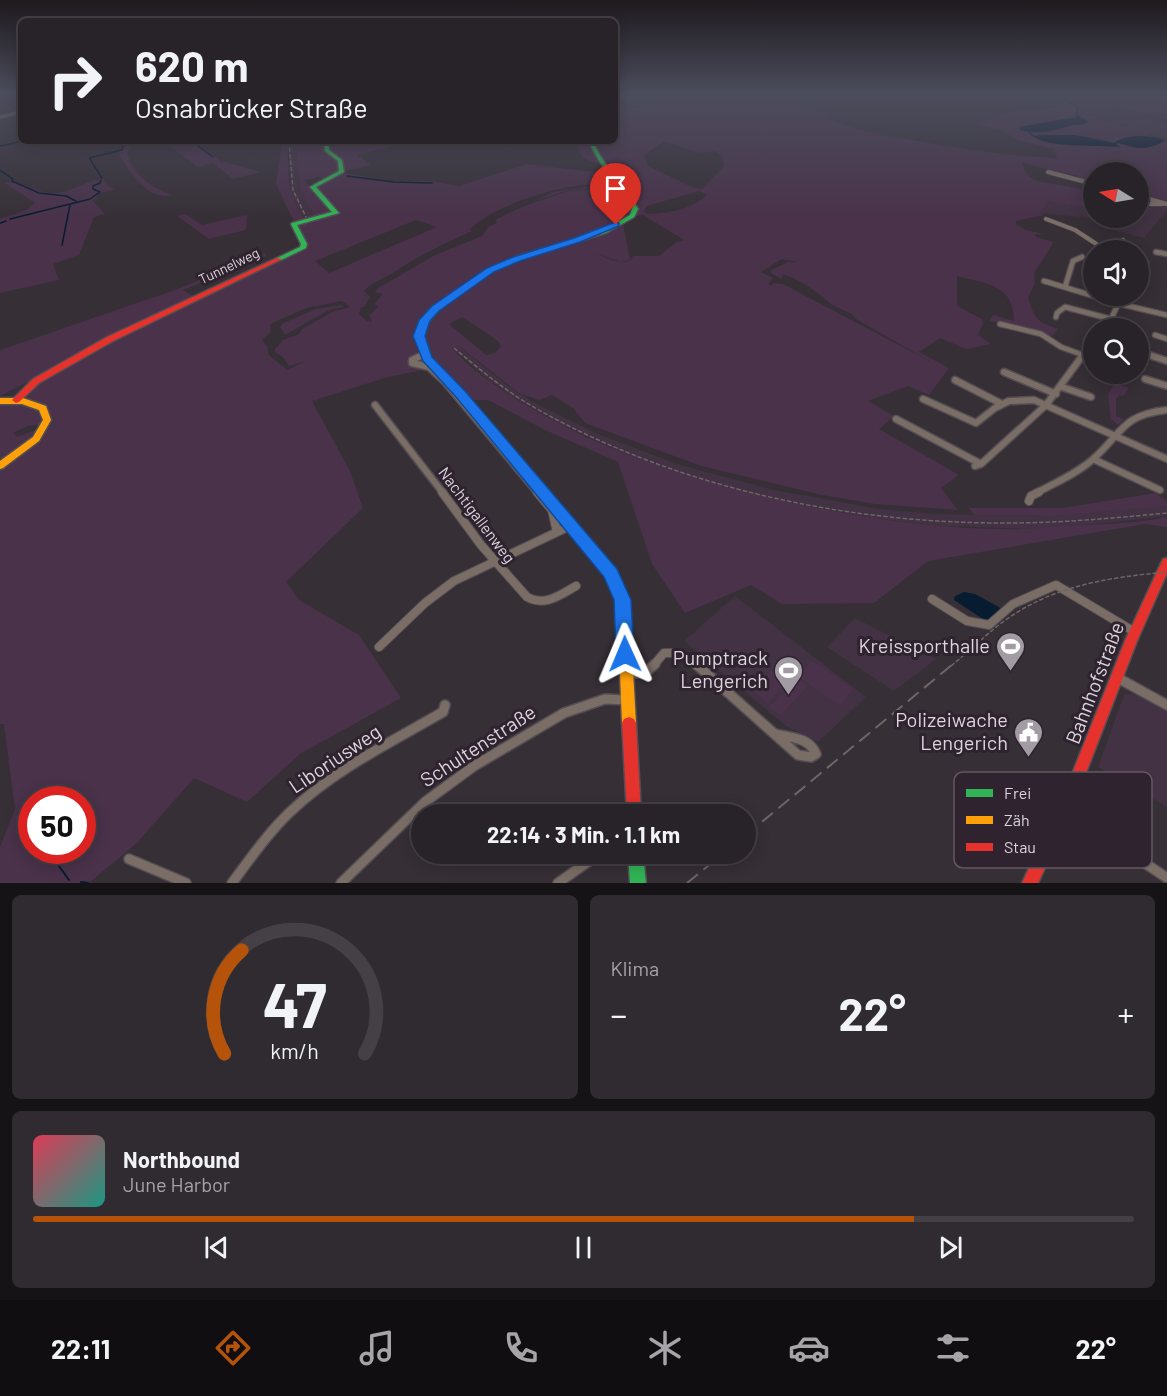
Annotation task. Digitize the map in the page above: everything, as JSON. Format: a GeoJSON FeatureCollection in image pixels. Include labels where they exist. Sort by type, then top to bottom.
{"type":"FeatureCollection","features":[{"type":"Feature","properties":{"kind":"main road","name":"Tunnelweg"},"geometry":{"type":"LineString","coordinates":[[16,400],[43,376],[110,339],[303,248],[304,244],[294,224],[336,213],[313,187],[320,182],[340,176],[342,172],[340,160],[327,152],[326,144]]}},
{"type":"Feature","properties":{"kind":"main road"},"geometry":{"type":"LineString","coordinates":[[592,144],[595,157],[630,195],[634,213],[616,225],[506,262],[481,276],[436,309],[425,320],[419,336],[424,354],[572,525],[605,566],[618,587],[624,615],[633,804]]}},
{"type":"Feature","properties":{"kind":"main road"},"geometry":{"type":"LineString","coordinates":[[0,401],[16,400],[33,403],[43,408],[46,415],[46,425],[31,443],[0,466]]}},
{"type":"Feature","properties":{"kind":"main road","name":"Bahnhofstraße"},"geometry":{"type":"LineString","coordinates":[[1079,772],[1133,632],[1167,562]]}},
{"type":"Feature","properties":{"kind":"main road"},"geometry":{"type":"LineString","coordinates":[[637,864],[638,883]]}},
{"type":"Feature","properties":{"kind":"main road","name":"Bahnhofstraße"},"geometry":{"type":"LineString","coordinates":[[1030,883],[1038,868]]}},
{"type":"Feature","properties":{"kind":"street"},"geometry":{"type":"LineString","coordinates":[[1048,172],[1083,181]]}},
{"type":"Feature","properties":{"kind":"street"},"geometry":{"type":"LineString","coordinates":[[1149,199],[1167,204]]}},
{"type":"Feature","properties":{"kind":"street"},"geometry":{"type":"LineString","coordinates":[[1149,204],[1167,204]]}},
{"type":"Feature","properties":{"kind":"street"},"geometry":{"type":"LineString","coordinates":[[1047,219],[1091,240]]}},
{"type":"Feature","properties":{"kind":"street"},"geometry":{"type":"LineString","coordinates":[[1156,252],[1167,254]]}},
{"type":"Feature","properties":{"kind":"street"},"geometry":{"type":"LineString","coordinates":[[1065,287],[1073,261],[1082,257]]}},
{"type":"Feature","properties":{"kind":"street"},"geometry":{"type":"LineString","coordinates":[[1044,280],[1083,293]]}},
{"type":"Feature","properties":{"kind":"street"},"geometry":{"type":"LineString","coordinates":[[1056,317],[1057,313],[1065,307],[1111,319],[1119,306]]}},
{"type":"Feature","properties":{"kind":"street"},"geometry":{"type":"LineString","coordinates":[[1129,306],[1167,315]]}},
{"type":"Feature","properties":{"kind":"street"},"geometry":{"type":"LineString","coordinates":[[896,419],[978,465],[1046,405],[1062,387],[1083,355],[1061,347],[1041,334],[1000,324]]}},
{"type":"Feature","properties":{"kind":"street"},"geometry":{"type":"LineString","coordinates":[[1155,335],[1167,339]]}},
{"type":"Feature","properties":{"kind":"street"},"geometry":{"type":"LineString","coordinates":[[424,354],[412,360],[411,363],[429,367],[446,383],[552,510],[557,532]]}},
{"type":"Feature","properties":{"kind":"street"},"geometry":{"type":"LineString","coordinates":[[1149,355],[1167,361]]}},
{"type":"Feature","properties":{"kind":"street"},"geometry":{"type":"LineString","coordinates":[[1004,372],[1056,394]]}},
{"type":"Feature","properties":{"kind":"street"},"geometry":{"type":"LineString","coordinates":[[955,380],[1000,403]]}},
{"type":"Feature","properties":{"kind":"street"},"geometry":{"type":"LineString","coordinates":[[1149,380],[1167,386]]}},
{"type":"Feature","properties":{"kind":"street"},"geometry":{"type":"LineString","coordinates":[[1062,387],[1090,398]]}},
{"type":"Feature","properties":{"kind":"street"},"geometry":{"type":"LineString","coordinates":[[923,399],[976,423],[1000,403],[1028,399],[1167,459]]}},
{"type":"Feature","properties":{"kind":"street","name":"Nachtigallenweg"},"geometry":{"type":"LineString","coordinates":[[375,405],[494,561],[534,602],[545,602],[576,586]]}},
{"type":"Feature","properties":{"kind":"street"},"geometry":{"type":"LineString","coordinates":[[1029,501],[1031,496],[1093,459],[1138,414],[1167,410]]}},
{"type":"Feature","properties":{"kind":"street"},"geometry":{"type":"LineString","coordinates":[[1093,459],[1160,490]]}},
{"type":"Feature","properties":{"kind":"street"},"geometry":{"type":"LineString","coordinates":[[379,647],[432,597],[467,574],[572,525]]}},
{"type":"Feature","properties":{"kind":"street"},"geometry":{"type":"LineString","coordinates":[[932,600],[971,622],[984,626],[989,625],[1013,604],[1056,585],[1133,632]]}},
{"type":"Feature","properties":{"kind":"street"},"geometry":{"type":"LineString","coordinates":[[626,674],[646,673],[664,653],[679,653],[693,662],[776,734]]}},
{"type":"Feature","properties":{"kind":"street"},"geometry":{"type":"LineString","coordinates":[[1116,677],[1167,705]]}},
{"type":"Feature","properties":{"kind":"street","name":"Schultenstraße"},"geometry":{"type":"LineString","coordinates":[[341,883],[425,802],[474,766],[564,713],[605,699],[627,700]]}},
{"type":"Feature","properties":{"kind":"street","name":"Liboriusweg"},"geometry":{"type":"LineString","coordinates":[[232,883],[299,803],[348,768],[443,712],[445,705]]}},
{"type":"Feature","properties":{"kind":"street"},"geometry":{"type":"LineString","coordinates":[[129,859],[186,883]]}},
{"type":"Feature","properties":{"kind":"street"},"geometry":{"type":"LineString","coordinates":[[558,883],[585,864]]}},
{"type":"Feature","properties":{"kind":"street"},"geometry":{"type":"LineString","coordinates":[[1152,868],[1167,878]]}},
{"type":"Feature","properties":{"kind":"shaded area"},"geometry":{"type":"Polygon","coordinates":[[[618,135],[888,135],[963,149],[1057,158],[1054,149],[1018,140],[1010,135],[1042,135],[1037,137],[1061,144],[1120,147],[1104,140],[1066,135],[1148,135],[1167,142],[1167,202],[1149,198],[1149,162],[1083,162],[1083,181],[1076,179],[1078,176],[1022,163],[1027,175],[1037,181],[1083,189],[1083,207],[1048,201],[1040,213],[1044,215],[1016,221],[1016,224],[1026,230],[1045,234],[1035,234],[1036,237],[1054,242],[1034,273],[1035,283],[1028,298],[1038,319],[1058,329],[1052,336],[990,321],[993,315],[1014,321],[1009,299],[1004,293],[988,284],[957,276],[957,306],[982,319],[983,324],[978,335],[991,344],[966,349],[940,338],[919,352],[949,368],[929,395],[908,386],[868,401],[894,416],[879,429],[959,475],[941,488],[958,510],[875,504],[822,495],[701,466],[585,423],[573,408],[552,395],[539,400],[519,393],[459,346],[452,348],[470,366],[502,390],[589,438],[672,471],[759,495],[859,516],[926,525],[1028,529],[1133,522],[1167,516],[1167,527],[1145,524],[928,561],[874,603],[782,604],[751,585],[685,613],[652,564],[618,462],[545,430],[488,400],[473,400],[437,362],[426,346],[424,339],[426,329],[432,319],[454,297],[492,272],[532,255],[623,223],[630,260],[621,262],[631,260],[633,256],[659,256],[675,243],[684,240],[643,215],[635,216],[636,210],[632,196],[617,175],[607,166],[586,160],[579,152],[578,144],[618,144],[618,135]],[[664,141],[644,155],[648,166],[692,187],[702,189],[724,166],[723,157],[715,151],[700,153],[664,141]],[[699,191],[647,206],[644,211],[647,214],[671,212],[694,204],[707,195],[699,191]],[[782,259],[761,272],[773,278],[768,284],[771,286],[774,283],[783,284],[933,363],[834,306],[801,282],[781,274],[783,275],[781,279],[770,272],[788,262],[797,262],[782,259]],[[462,317],[449,324],[486,355],[495,353],[501,346],[498,341],[462,317]]]}},
{"type":"Feature","properties":{"kind":"shaded area"},"geometry":{"type":"Polygon","coordinates":[[[1155,135],[1167,135],[1167,139],[1155,135]]]}},
{"type":"Feature","properties":{"kind":"shaded area"},"geometry":{"type":"Polygon","coordinates":[[[123,144],[131,144],[127,154],[139,175],[150,184],[172,195],[163,196],[147,190],[123,161],[119,154],[120,151],[90,158],[108,186],[116,189],[96,194],[98,199],[92,200],[105,214],[94,217],[79,255],[53,264],[59,280],[0,293],[0,219],[26,210],[35,203],[5,183],[17,183],[44,192],[56,193],[69,190],[101,179],[87,158],[121,150],[123,144]]]}},
{"type":"Feature","properties":{"kind":"shaded area"},"geometry":{"type":"Polygon","coordinates":[[[168,144],[196,144],[221,161],[220,163],[225,162],[261,172],[233,179],[213,163],[197,167],[168,144]]]}},
{"type":"Feature","properties":{"kind":"shaded area"},"geometry":{"type":"Polygon","coordinates":[[[282,144],[288,144],[288,171],[293,199],[303,217],[314,214],[300,190],[295,144],[325,144],[326,153],[339,162],[340,173],[326,179],[319,177],[305,180],[314,194],[332,212],[294,222],[276,184],[282,144]]]}},
{"type":"Feature","properties":{"kind":"shaded area"},"geometry":{"type":"Polygon","coordinates":[[[288,144],[295,144],[299,185],[315,214],[303,217],[295,207],[291,194],[288,144]]]}},
{"type":"Feature","properties":{"kind":"shaded area"},"geometry":{"type":"Polygon","coordinates":[[[329,144],[403,144],[357,155],[371,165],[345,171],[343,160],[331,151],[329,144]]]}},
{"type":"Feature","properties":{"kind":"shaded area"},"geometry":{"type":"Polygon","coordinates":[[[527,164],[611,174],[632,204],[632,208],[621,221],[498,263],[446,298],[424,318],[417,330],[415,342],[420,355],[433,368],[388,377],[312,401],[350,471],[363,508],[286,582],[299,600],[359,635],[401,698],[300,754],[247,802],[194,778],[137,843],[89,883],[0,883],[0,847],[15,809],[4,724],[0,724],[0,469],[42,434],[50,419],[43,405],[25,399],[24,395],[29,389],[108,341],[262,266],[302,251],[307,244],[297,224],[341,212],[328,204],[316,188],[317,185],[345,173],[389,181],[430,181],[459,186],[527,164]],[[591,184],[554,191],[534,196],[498,211],[470,229],[472,231],[404,265],[371,285],[364,291],[370,297],[364,307],[361,307],[359,314],[372,322],[369,315],[378,307],[374,304],[383,294],[375,292],[378,288],[435,255],[482,236],[488,227],[497,223],[495,220],[562,193],[599,187],[565,191],[532,202],[554,192],[607,184],[591,184]],[[416,220],[315,261],[329,273],[437,227],[416,220]],[[342,301],[307,308],[272,323],[271,332],[262,340],[269,355],[287,370],[306,361],[289,366],[283,357],[275,352],[275,349],[283,340],[299,334],[302,329],[332,312],[350,307],[342,301]]]}},
{"type":"Feature","properties":{"kind":"shaded area"},"geometry":{"type":"Polygon","coordinates":[[[1047,201],[1083,206],[1083,218],[1039,213],[1047,201]]]}},
{"type":"Feature","properties":{"kind":"shaded area"},"geometry":{"type":"Polygon","coordinates":[[[1149,205],[1167,206],[1167,210],[1144,238],[1110,229],[1149,228],[1149,205]]]}},
{"type":"Feature","properties":{"kind":"shaded area"},"geometry":{"type":"Polygon","coordinates":[[[185,214],[202,225],[247,215],[246,230],[209,239],[177,216],[185,214]]]}},
{"type":"Feature","properties":{"kind":"shaded area"},"geometry":{"type":"Polygon","coordinates":[[[265,253],[266,256],[183,290],[195,297],[0,396],[0,350],[178,289],[265,253]]]}},
{"type":"Feature","properties":{"kind":"shaded area"},"geometry":{"type":"Polygon","coordinates":[[[342,305],[343,307],[329,310],[285,335],[280,327],[283,323],[316,309],[342,305]]]}},
{"type":"Feature","properties":{"kind":"shaded area"},"geometry":{"type":"Polygon","coordinates":[[[459,346],[504,383],[533,402],[598,434],[680,465],[774,490],[880,509],[934,514],[1054,516],[1164,505],[1167,506],[1167,516],[1029,529],[944,526],[878,519],[742,491],[685,476],[629,456],[562,425],[486,378],[452,348],[459,346]]]}},
{"type":"Feature","properties":{"kind":"shaded area"},"geometry":{"type":"Polygon","coordinates":[[[1114,384],[1129,388],[1123,396],[1119,395],[1116,399],[1116,416],[1124,419],[1118,425],[1111,419],[1108,394],[1114,384]]]}},
{"type":"Feature","properties":{"kind":"shaded area"},"geometry":{"type":"Polygon","coordinates":[[[0,403],[21,403],[38,409],[43,420],[41,425],[28,426],[13,433],[17,437],[40,428],[25,445],[0,463],[0,403]]]}},
{"type":"Feature","properties":{"kind":"shaded area"},"geometry":{"type":"Polygon","coordinates":[[[1156,493],[1167,501],[1167,506],[1054,516],[974,515],[969,508],[1062,508],[1156,493]]]}},
{"type":"Feature","properties":{"kind":"shaded area"},"geometry":{"type":"Polygon","coordinates":[[[735,596],[866,697],[818,742],[786,726],[684,641],[735,596]]]}},
{"type":"Feature","properties":{"kind":"shaded area"},"geometry":{"type":"Polygon","coordinates":[[[855,618],[936,659],[894,691],[827,647],[855,618]]]}},
{"type":"Feature","properties":{"kind":"shaded area"},"geometry":{"type":"Polygon","coordinates":[[[812,660],[853,689],[840,706],[798,676],[812,660]]]}},
{"type":"Feature","properties":{"kind":"shaded area"},"geometry":{"type":"Polygon","coordinates":[[[773,669],[788,681],[768,703],[752,690],[773,669]]]}},
{"type":"Feature","properties":{"kind":"shaded area","name":"Pumptrack Lengerich"},"geometry":{"type":"Polygon","coordinates":[[[798,677],[808,686],[780,716],[769,707],[798,677]]]}},
{"type":"Feature","properties":{"kind":"shaded area"},"geometry":{"type":"Polygon","coordinates":[[[1133,693],[1167,711],[1167,807],[1152,798],[1152,772],[1107,772],[1098,767],[1124,695],[1133,693]]]}},
{"type":"Feature","properties":{"kind":"water"},"geometry":{"type":"Polygon","coordinates":[[[1076,135],[1114,143],[1124,138],[1143,136],[1165,141],[1142,148],[1118,143],[1116,144],[1120,147],[1060,144],[1039,140],[1033,136],[1076,135]]]}},
{"type":"Feature","properties":{"kind":"water"},"geometry":{"type":"Polygon","coordinates":[[[964,592],[975,594],[1000,608],[999,611],[986,621],[954,600],[955,596],[964,592]]]}},
{"type":"Feature","properties":{"kind":"waterway"},"geometry":{"type":"LineString","coordinates":[[0,146],[18,142]]}},
{"type":"Feature","properties":{"kind":"waterway"},"geometry":{"type":"LineString","coordinates":[[102,178],[89,158],[122,150],[124,144]]}},
{"type":"Feature","properties":{"kind":"waterway"},"geometry":{"type":"LineString","coordinates":[[195,144],[213,157]]}},
{"type":"Feature","properties":{"kind":"waterway"},"geometry":{"type":"LineString","coordinates":[[0,170],[13,179],[12,181],[39,193],[66,196],[76,201]]}},
{"type":"Feature","properties":{"kind":"waterway"},"geometry":{"type":"LineString","coordinates":[[347,176],[394,182],[432,183]]}},
{"type":"Feature","properties":{"kind":"waterway"},"geometry":{"type":"LineString","coordinates":[[10,219],[90,199],[100,192],[93,189],[93,186],[101,180]]}},
{"type":"Feature","properties":{"kind":"waterway"},"geometry":{"type":"LineString","coordinates":[[62,245],[70,205]]}},
{"type":"Feature","properties":{"kind":"waterway"},"geometry":{"type":"LineString","coordinates":[[0,223],[6,221]]}},
{"type":"Feature","properties":{"kind":"waterway"},"geometry":{"type":"LineString","coordinates":[[57,864],[69,880]]}},
{"type":"Feature","properties":{"kind":"waterway"},"geometry":{"type":"LineString","coordinates":[[81,882],[88,883]]}},
{"type":"Feature","properties":{"kind":"railway"},"geometry":{"type":"LineString","coordinates":[[289,144],[293,190],[306,217]]}},
{"type":"Feature","properties":{"kind":"railway"},"geometry":{"type":"LineString","coordinates":[[454,348],[520,399],[585,434],[701,479],[762,495],[823,508],[885,517],[947,522],[1049,522],[1167,513]]}},
{"type":"Feature","properties":{"kind":"railway"},"geometry":{"type":"LineString","coordinates":[[951,666],[1007,619],[1052,595],[1108,580],[1167,572]]}},
{"type":"Feature","properties":{"kind":"railway"},"geometry":{"type":"LineString","coordinates":[[756,827],[953,664]]}},
{"type":"Feature","properties":{"kind":"railway"},"geometry":{"type":"LineString","coordinates":[[687,883],[711,864]]}},
{"type":"Feature","properties":{"kind":"traffic: fast"},"geometry":{"type":"LineString","coordinates":[[279,259],[303,248],[304,244],[294,224],[336,213],[313,187],[342,172],[340,160],[327,151],[326,144]]}},
{"type":"Feature","properties":{"kind":"traffic: fast"},"geometry":{"type":"LineString","coordinates":[[527,473],[461,394],[427,358],[419,336],[422,325],[438,307],[490,270],[520,257],[604,232],[632,216],[635,209],[631,199],[600,160],[592,144]]}},
{"type":"Feature","properties":{"kind":"traffic: fast"},"geometry":{"type":"LineString","coordinates":[[637,864],[638,883]]}},
{"type":"Feature","properties":{"kind":"traffic: slow"},"geometry":{"type":"LineString","coordinates":[[0,401],[23,401],[43,408],[47,420],[36,439],[0,466]]}},
{"type":"Feature","properties":{"kind":"traffic: slow"},"geometry":{"type":"LineString","coordinates":[[527,473],[611,574],[623,600],[629,723]]}},
{"type":"Feature","properties":{"kind":"traffic: jam"},"geometry":{"type":"LineString","coordinates":[[16,400],[36,381],[110,339],[279,259]]}},
{"type":"Feature","properties":{"kind":"traffic: jam"},"geometry":{"type":"LineString","coordinates":[[1080,772],[1131,641],[1167,562]]}},
{"type":"Feature","properties":{"kind":"traffic: jam"},"geometry":{"type":"LineString","coordinates":[[629,723],[633,804]]}},
{"type":"Feature","properties":{"kind":"traffic: jam"},"geometry":{"type":"LineString","coordinates":[[1030,883],[1037,868]]}},
{"type":"Feature","properties":{"kind":"place","name":"Kreissporthalle"},"geometry":{"type":"Point","coordinates":[1011,672]}},
{"type":"Feature","properties":{"kind":"place","name":"Pumptrack Lengerich"},"geometry":{"type":"Point","coordinates":[789,696]}},
{"type":"Feature","properties":{"kind":"place","name":"Polizeiwache Lengerich"},"geometry":{"type":"Point","coordinates":[1029,758]}},
{"type":"Feature","properties":{"kind":"route"},"geometry":{"type":"LineString","coordinates":[[616,225],[506,262],[490,270],[436,309],[425,320],[419,336],[420,345],[427,358],[572,525],[611,574],[623,600],[625,654]]}}]}
